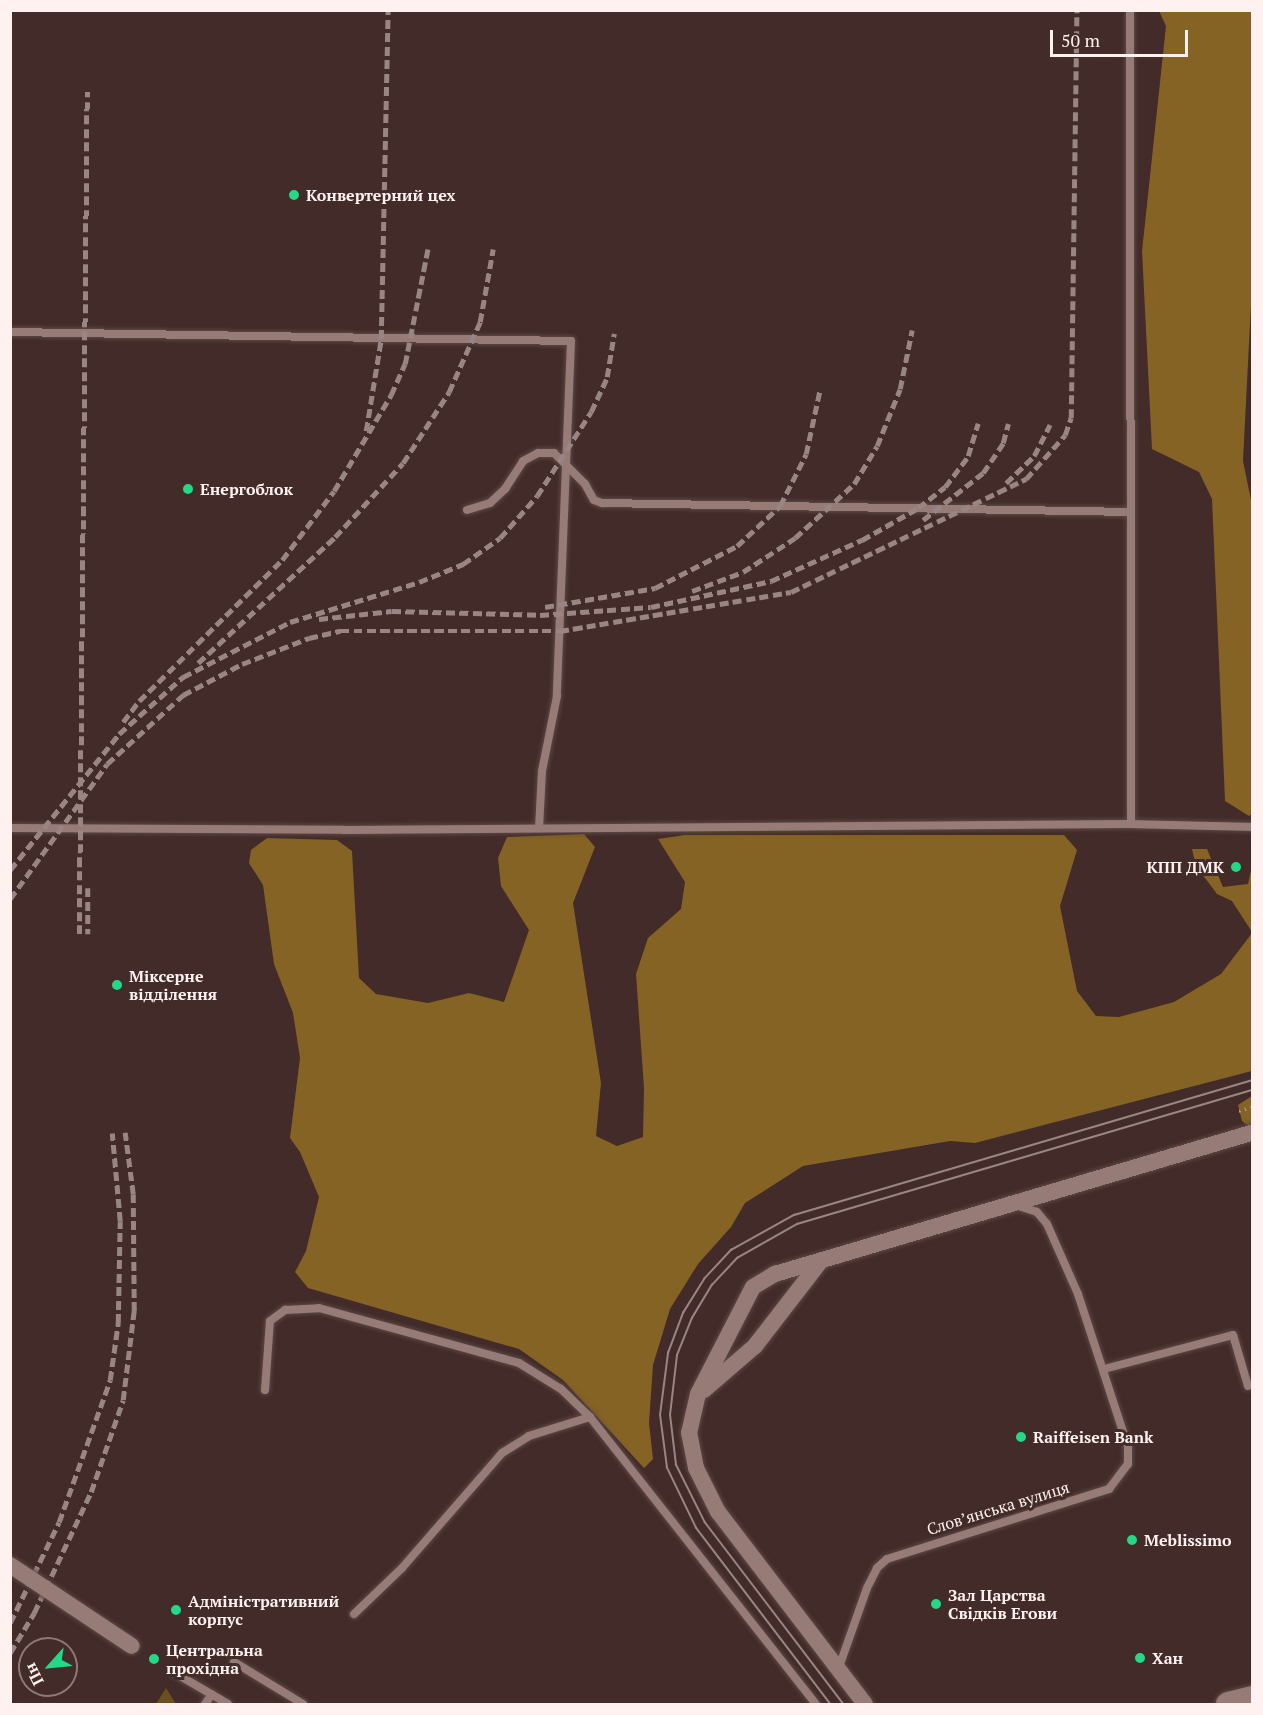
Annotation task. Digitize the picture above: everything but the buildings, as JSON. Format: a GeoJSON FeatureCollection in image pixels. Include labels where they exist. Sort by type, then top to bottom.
{"type":"FeatureCollection","features":[{"type":"Feature","properties":{"kind":"main road"},"geometry":{"type":"LineString","coordinates":[[1228,1704],[1252,1698]]}},
{"type":"Feature","properties":{"kind":"street"},"geometry":{"type":"LineString","coordinates":[[865,1704],[839,1667],[718,1512],[696,1468],[690,1433],[698,1394],[753,1287],[775,1274],[1252,1133]]}},
{"type":"Feature","properties":{"kind":"street"},"geometry":{"type":"LineString","coordinates":[[698,1394],[755,1346],[820,1262]]}},
{"type":"Feature","properties":{"kind":"street"},"geometry":{"type":"LineString","coordinates":[[10,1565],[132,1646]]}},
{"type":"Feature","properties":{"kind":"lane"},"geometry":{"type":"LineString","coordinates":[[1130,10],[1131,824]]}},
{"type":"Feature","properties":{"kind":"lane"},"geometry":{"type":"LineString","coordinates":[[10,332],[571,341],[557,696],[542,771],[538,828]]}},
{"type":"Feature","properties":{"kind":"lane"},"geometry":{"type":"LineString","coordinates":[[467,510],[490,503],[505,489],[523,461],[538,453],[554,453],[594,500],[602,503],[1131,512]]}},
{"type":"Feature","properties":{"kind":"lane"},"geometry":{"type":"LineString","coordinates":[[10,828],[538,828],[1131,824],[1252,827]]}},
{"type":"Feature","properties":{"kind":"lane","name":"Словʼянська вулиця"},"geometry":{"type":"LineString","coordinates":[[839,1667],[867,1588],[877,1568],[887,1559],[1109,1489],[1120,1478],[1128,1464],[1128,1447],[1104,1369],[1047,1224],[1037,1212],[1011,1203]]}},
{"type":"Feature","properties":{"kind":"lane"},"geometry":{"type":"LineString","coordinates":[[265,1390],[270,1321],[285,1310],[320,1308],[519,1363],[561,1389],[590,1417],[816,1704]]}},
{"type":"Feature","properties":{"kind":"lane"},"geometry":{"type":"LineString","coordinates":[[1104,1369],[1233,1335],[1248,1386]]}},
{"type":"Feature","properties":{"kind":"lane"},"geometry":{"type":"LineString","coordinates":[[354,1614],[402,1568],[502,1453],[529,1436],[590,1417]]}},
{"type":"Feature","properties":{"kind":"lane"},"geometry":{"type":"LineString","coordinates":[[234,1662],[303,1704]]}},
{"type":"Feature","properties":{"kind":"lane"},"geometry":{"type":"LineString","coordinates":[[176,1673],[228,1704]]}},
{"type":"Feature","properties":{"kind":"lane"},"geometry":{"type":"LineString","coordinates":[[205,1704],[212,1694]]}},
{"type":"Feature","properties":{"kind":"path"},"geometry":{"type":"LineString","coordinates":[[1239,1112],[1252,1107]]}},
{"type":"Feature","properties":{"kind":"shaded area"},"geometry":{"type":"Polygon","coordinates":[[[1159,11],[1252,11],[1252,285],[1243,461],[1252,505],[1252,814],[1249,816],[1225,801],[1212,499],[1199,472],[1152,449],[1142,251],[1166,26],[1159,11]]]}},
{"type":"Feature","properties":{"kind":"shaded area"},"geometry":{"type":"Polygon","coordinates":[[[584,834],[595,847],[573,903],[601,1083],[596,1136],[617,1146],[643,1137],[644,1088],[636,974],[648,938],[681,909],[685,882],[658,839],[685,835],[1064,835],[1077,850],[1060,906],[1077,991],[1096,1016],[1119,1017],[1174,1002],[1221,974],[1252,933],[1252,1071],[975,1143],[950,1141],[803,1166],[745,1203],[731,1227],[698,1264],[670,1309],[653,1365],[649,1423],[653,1459],[644,1468],[563,1380],[519,1349],[308,1288],[295,1272],[306,1251],[319,1197],[300,1152],[290,1138],[300,1058],[293,1013],[274,964],[263,885],[249,863],[251,850],[267,838],[337,840],[352,851],[359,978],[376,994],[428,1003],[469,993],[504,1002],[529,930],[501,886],[498,858],[507,837],[584,834]]]}},
{"type":"Feature","properties":{"kind":"shaded area"},"geometry":{"type":"Polygon","coordinates":[[[1192,849],[1207,849],[1223,887],[1248,884],[1252,866],[1252,932],[1232,901],[1217,894],[1196,866],[1192,849]]]}},
{"type":"Feature","properties":{"kind":"shaded area"},"geometry":{"type":"Polygon","coordinates":[[[1252,1096],[1252,1125],[1248,1126],[1242,1121],[1238,1105],[1252,1096]]]}},
{"type":"Feature","properties":{"kind":"shaded area"},"geometry":{"type":"Polygon","coordinates":[[[166,1688],[176,1704],[156,1704],[166,1688]]]}},
{"type":"Feature","properties":{"kind":"tram line"},"geometry":{"type":"LineString","coordinates":[[830,1704],[696,1528],[667,1468],[660,1415],[668,1353],[683,1313],[704,1279],[731,1250],[794,1215],[1252,1080]]}},
{"type":"Feature","properties":{"kind":"tram line"},"geometry":{"type":"LineString","coordinates":[[843,1704],[705,1523],[676,1465],[670,1415],[677,1355],[692,1318],[712,1285],[737,1258],[797,1224],[1252,1090]]}},
{"type":"Feature","properties":{"kind":"railway"},"geometry":{"type":"LineString","coordinates":[[366,431],[381,339],[388,10]]}},
{"type":"Feature","properties":{"kind":"railway"},"geometry":{"type":"LineString","coordinates":[[10,899],[107,764],[183,695],[242,664],[309,638],[340,631],[560,631],[791,592],[1026,479],[1065,435],[1071,418],[1077,10]]}},
{"type":"Feature","properties":{"kind":"railway"},"geometry":{"type":"LineString","coordinates":[[79,934],[87,92]]}},
{"type":"Feature","properties":{"kind":"railway"},"geometry":{"type":"LineString","coordinates":[[123,722],[139,701],[282,560],[334,491],[391,395],[405,364],[428,248]]}},
{"type":"Feature","properties":{"kind":"railway"},"geometry":{"type":"LineString","coordinates":[[198,663],[335,537],[403,463],[449,392],[480,322],[493,249]]}},
{"type":"Feature","properties":{"kind":"railway"},"geometry":{"type":"LineString","coordinates":[[692,591],[743,572],[795,538],[854,484],[877,446],[900,389],[912,330]]}},
{"type":"Feature","properties":{"kind":"railway"},"geometry":{"type":"LineString","coordinates":[[10,870],[119,734],[183,677],[290,622],[419,582],[463,564],[500,538],[537,496],[591,412],[607,377],[614,334]]}},
{"type":"Feature","properties":{"kind":"railway"},"geometry":{"type":"LineString","coordinates":[[545,607],[655,588],[737,546],[780,506],[806,454],[820,389]]}},
{"type":"Feature","properties":{"kind":"railway"},"geometry":{"type":"LineString","coordinates":[[319,619],[392,611],[540,615],[651,607],[771,581],[862,540],[918,508],[945,487],[968,456],[978,424]]}},
{"type":"Feature","properties":{"kind":"railway"},"geometry":{"type":"LineString","coordinates":[[923,520],[983,473],[1003,443],[1008,424]]}},
{"type":"Feature","properties":{"kind":"railway"},"geometry":{"type":"LineString","coordinates":[[1006,483],[1034,456],[1050,425]]}},
{"type":"Feature","properties":{"kind":"railway"},"geometry":{"type":"LineString","coordinates":[[88,888],[88,934]]}},
{"type":"Feature","properties":{"kind":"railway"},"geometry":{"type":"LineString","coordinates":[[10,1623],[59,1522],[110,1380],[118,1323],[120,1221],[112,1133]]}},
{"type":"Feature","properties":{"kind":"railway"},"geometry":{"type":"LineString","coordinates":[[10,1653],[34,1613],[91,1492],[123,1400],[134,1311],[133,1194],[125,1133]]}},
{"type":"Feature","properties":{"kind":"place","name":"Конвертерний цех"},"geometry":{"type":"Point","coordinates":[294,195]}},
{"type":"Feature","properties":{"kind":"place","name":"Енергоблок"},"geometry":{"type":"Point","coordinates":[188,489]}},
{"type":"Feature","properties":{"kind":"place","name":"КПП ДМК"},"geometry":{"type":"Point","coordinates":[1236,867]}},
{"type":"Feature","properties":{"kind":"place","name":"Міксерне відділення"},"geometry":{"type":"Point","coordinates":[117,985]}},
{"type":"Feature","properties":{"kind":"place","name":"Raiffeisen Bank"},"geometry":{"type":"Point","coordinates":[1021,1437]}},
{"type":"Feature","properties":{"kind":"place","name":"Meblissimo"},"geometry":{"type":"Point","coordinates":[1132,1540]}},
{"type":"Feature","properties":{"kind":"place","name":"Зал Царства Свiдкiв Егови"},"geometry":{"type":"Point","coordinates":[936,1604]}},
{"type":"Feature","properties":{"kind":"place","name":"Адміністративний корпус"},"geometry":{"type":"Point","coordinates":[176,1610]}},
{"type":"Feature","properties":{"kind":"place","name":"Хан"},"geometry":{"type":"Point","coordinates":[1140,1658]}},
{"type":"Feature","properties":{"kind":"place","name":"Центральна прохідна"},"geometry":{"type":"Point","coordinates":[154,1659]}}]}
